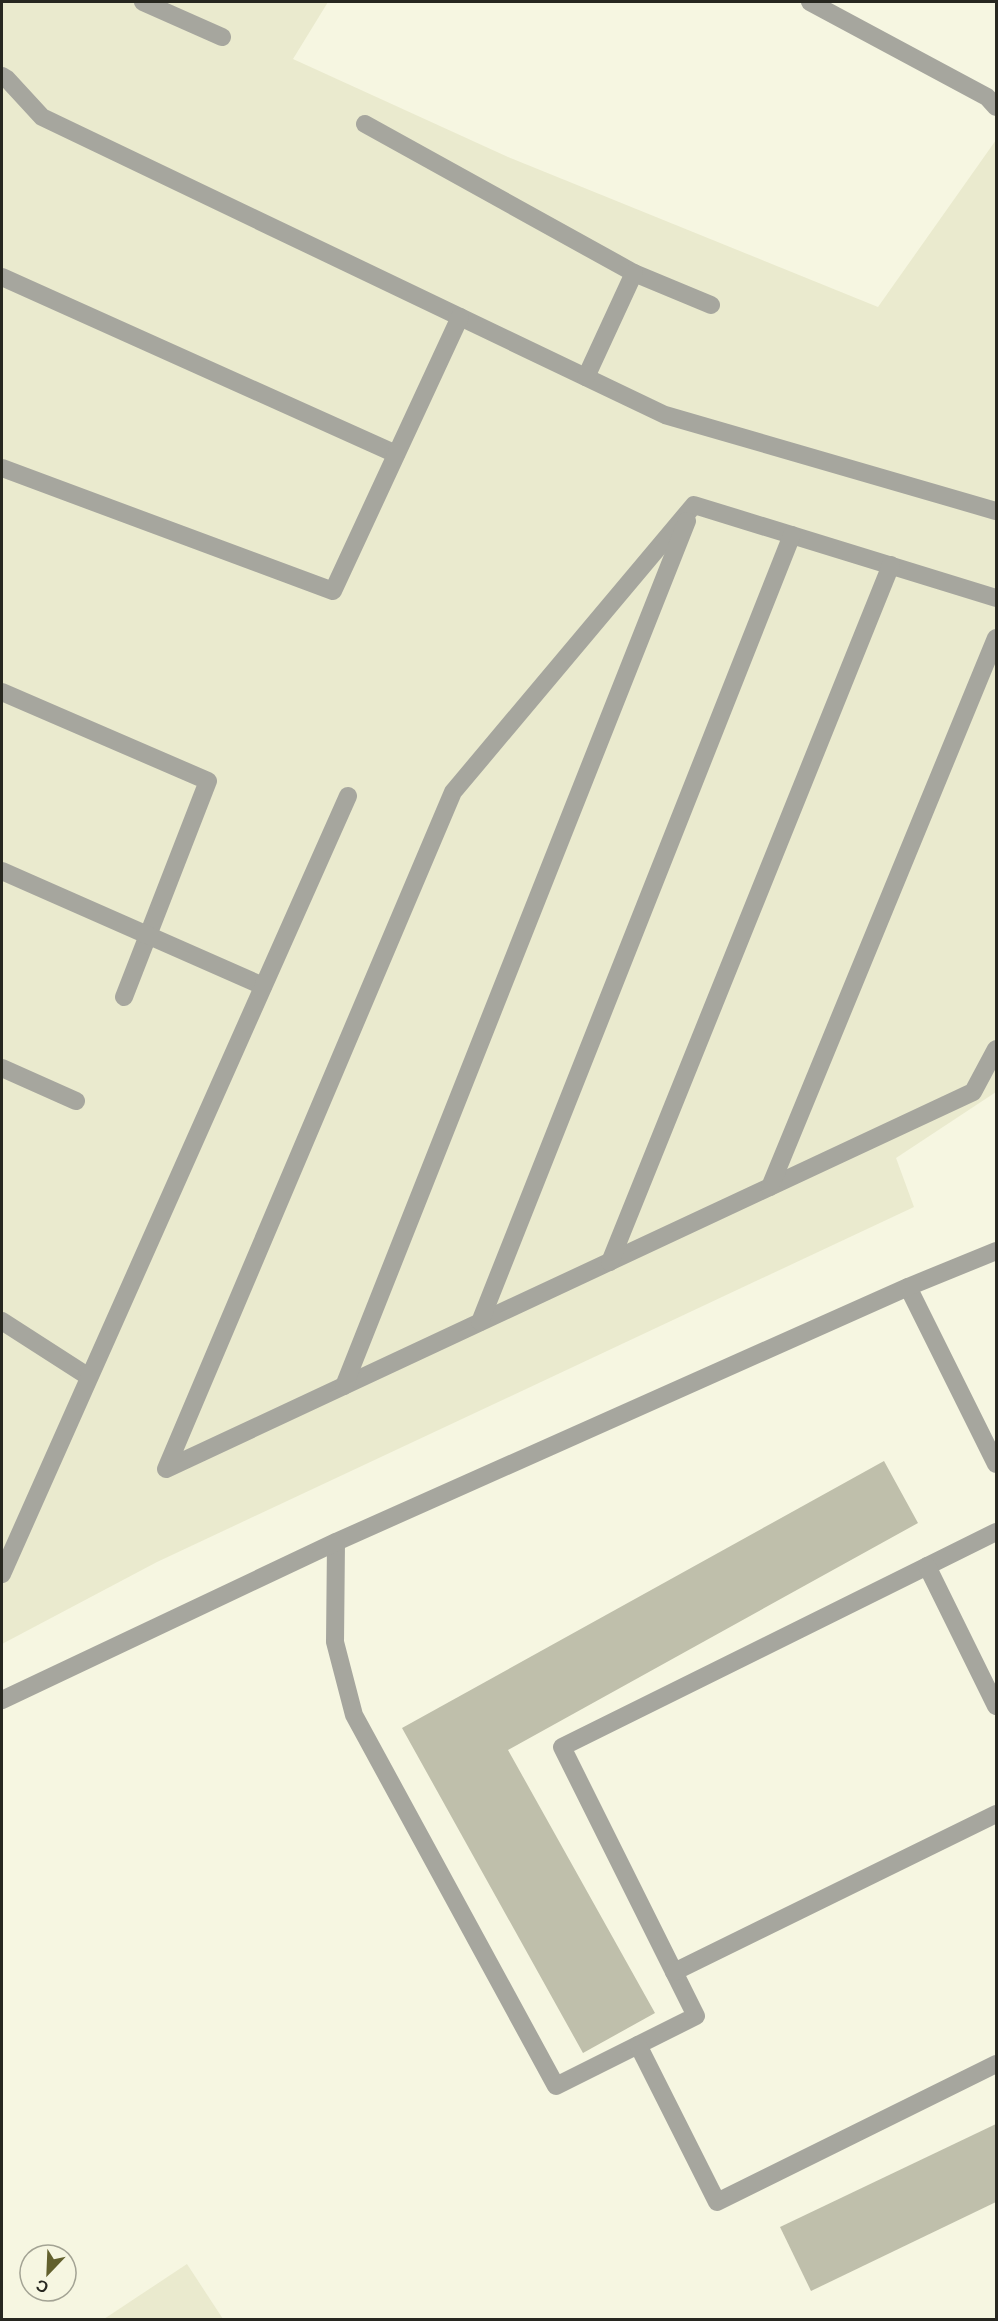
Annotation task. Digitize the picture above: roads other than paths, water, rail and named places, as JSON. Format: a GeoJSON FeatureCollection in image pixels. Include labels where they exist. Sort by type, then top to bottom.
{"type":"FeatureCollection","features":[{"type":"Feature","properties":{"kind":"street"},"geometry":{"type":"LineString","coordinates":[[143,2],[222,37]]}},
{"type":"Feature","properties":{"kind":"street"},"geometry":{"type":"LineString","coordinates":[[810,2],[987,98],[996,106]]}},
{"type":"Feature","properties":{"kind":"street"},"geometry":{"type":"LineString","coordinates":[[2,76],[42,117],[665,415],[996,511]]}},
{"type":"Feature","properties":{"kind":"street"},"geometry":{"type":"LineString","coordinates":[[365,124],[634,273],[711,305]]}},
{"type":"Feature","properties":{"kind":"street"},"geometry":{"type":"LineString","coordinates":[[586,377],[634,273]]}},
{"type":"Feature","properties":{"kind":"street"},"geometry":{"type":"LineString","coordinates":[[2,278],[396,454]]}},
{"type":"Feature","properties":{"kind":"street"},"geometry":{"type":"LineString","coordinates":[[2,468],[333,591],[460,317]]}},
{"type":"Feature","properties":{"kind":"street"},"geometry":{"type":"LineString","coordinates":[[694,505],[996,598]]}},
{"type":"Feature","properties":{"kind":"street"},"geometry":{"type":"LineString","coordinates":[[694,505],[453,792],[166,1469],[974,1092],[996,1049]]}},
{"type":"Feature","properties":{"kind":"street"},"geometry":{"type":"LineString","coordinates":[[344,1386],[694,505]]}},
{"type":"Feature","properties":{"kind":"street"},"geometry":{"type":"LineString","coordinates":[[480,1322],[792,535]]}},
{"type":"Feature","properties":{"kind":"street"},"geometry":{"type":"LineString","coordinates":[[610,1262],[891,565]]}},
{"type":"Feature","properties":{"kind":"street"},"geometry":{"type":"LineString","coordinates":[[770,1187],[996,638]]}},
{"type":"Feature","properties":{"kind":"street"},"geometry":{"type":"LineString","coordinates":[[2,692],[208,781],[124,997]]}},
{"type":"Feature","properties":{"kind":"street"},"geometry":{"type":"LineString","coordinates":[[2,1574],[348,796]]}},
{"type":"Feature","properties":{"kind":"street"},"geometry":{"type":"LineString","coordinates":[[2,871],[263,987]]}},
{"type":"Feature","properties":{"kind":"street"},"geometry":{"type":"LineString","coordinates":[[2,1068],[76,1101]]}},
{"type":"Feature","properties":{"kind":"street"},"geometry":{"type":"LineString","coordinates":[[2,1700],[336,1542],[908,1287],[996,1251]]}},
{"type":"Feature","properties":{"kind":"street"},"geometry":{"type":"LineString","coordinates":[[908,1287],[996,1464]]}},
{"type":"Feature","properties":{"kind":"street"},"geometry":{"type":"LineString","coordinates":[[2,1321],[89,1377]]}},
{"type":"Feature","properties":{"kind":"street"},"geometry":{"type":"LineString","coordinates":[[336,1542],[335,1642],[354,1715],[556,2086],[696,2016],[562,1747],[996,1532]]}},
{"type":"Feature","properties":{"kind":"street"},"geometry":{"type":"LineString","coordinates":[[927,1566],[996,1706]]}},
{"type":"Feature","properties":{"kind":"street"},"geometry":{"type":"LineString","coordinates":[[674,1972],[996,1814]]}},
{"type":"Feature","properties":{"kind":"street"},"geometry":{"type":"LineString","coordinates":[[638,2045],[717,2202],[996,2064]]}}]}
